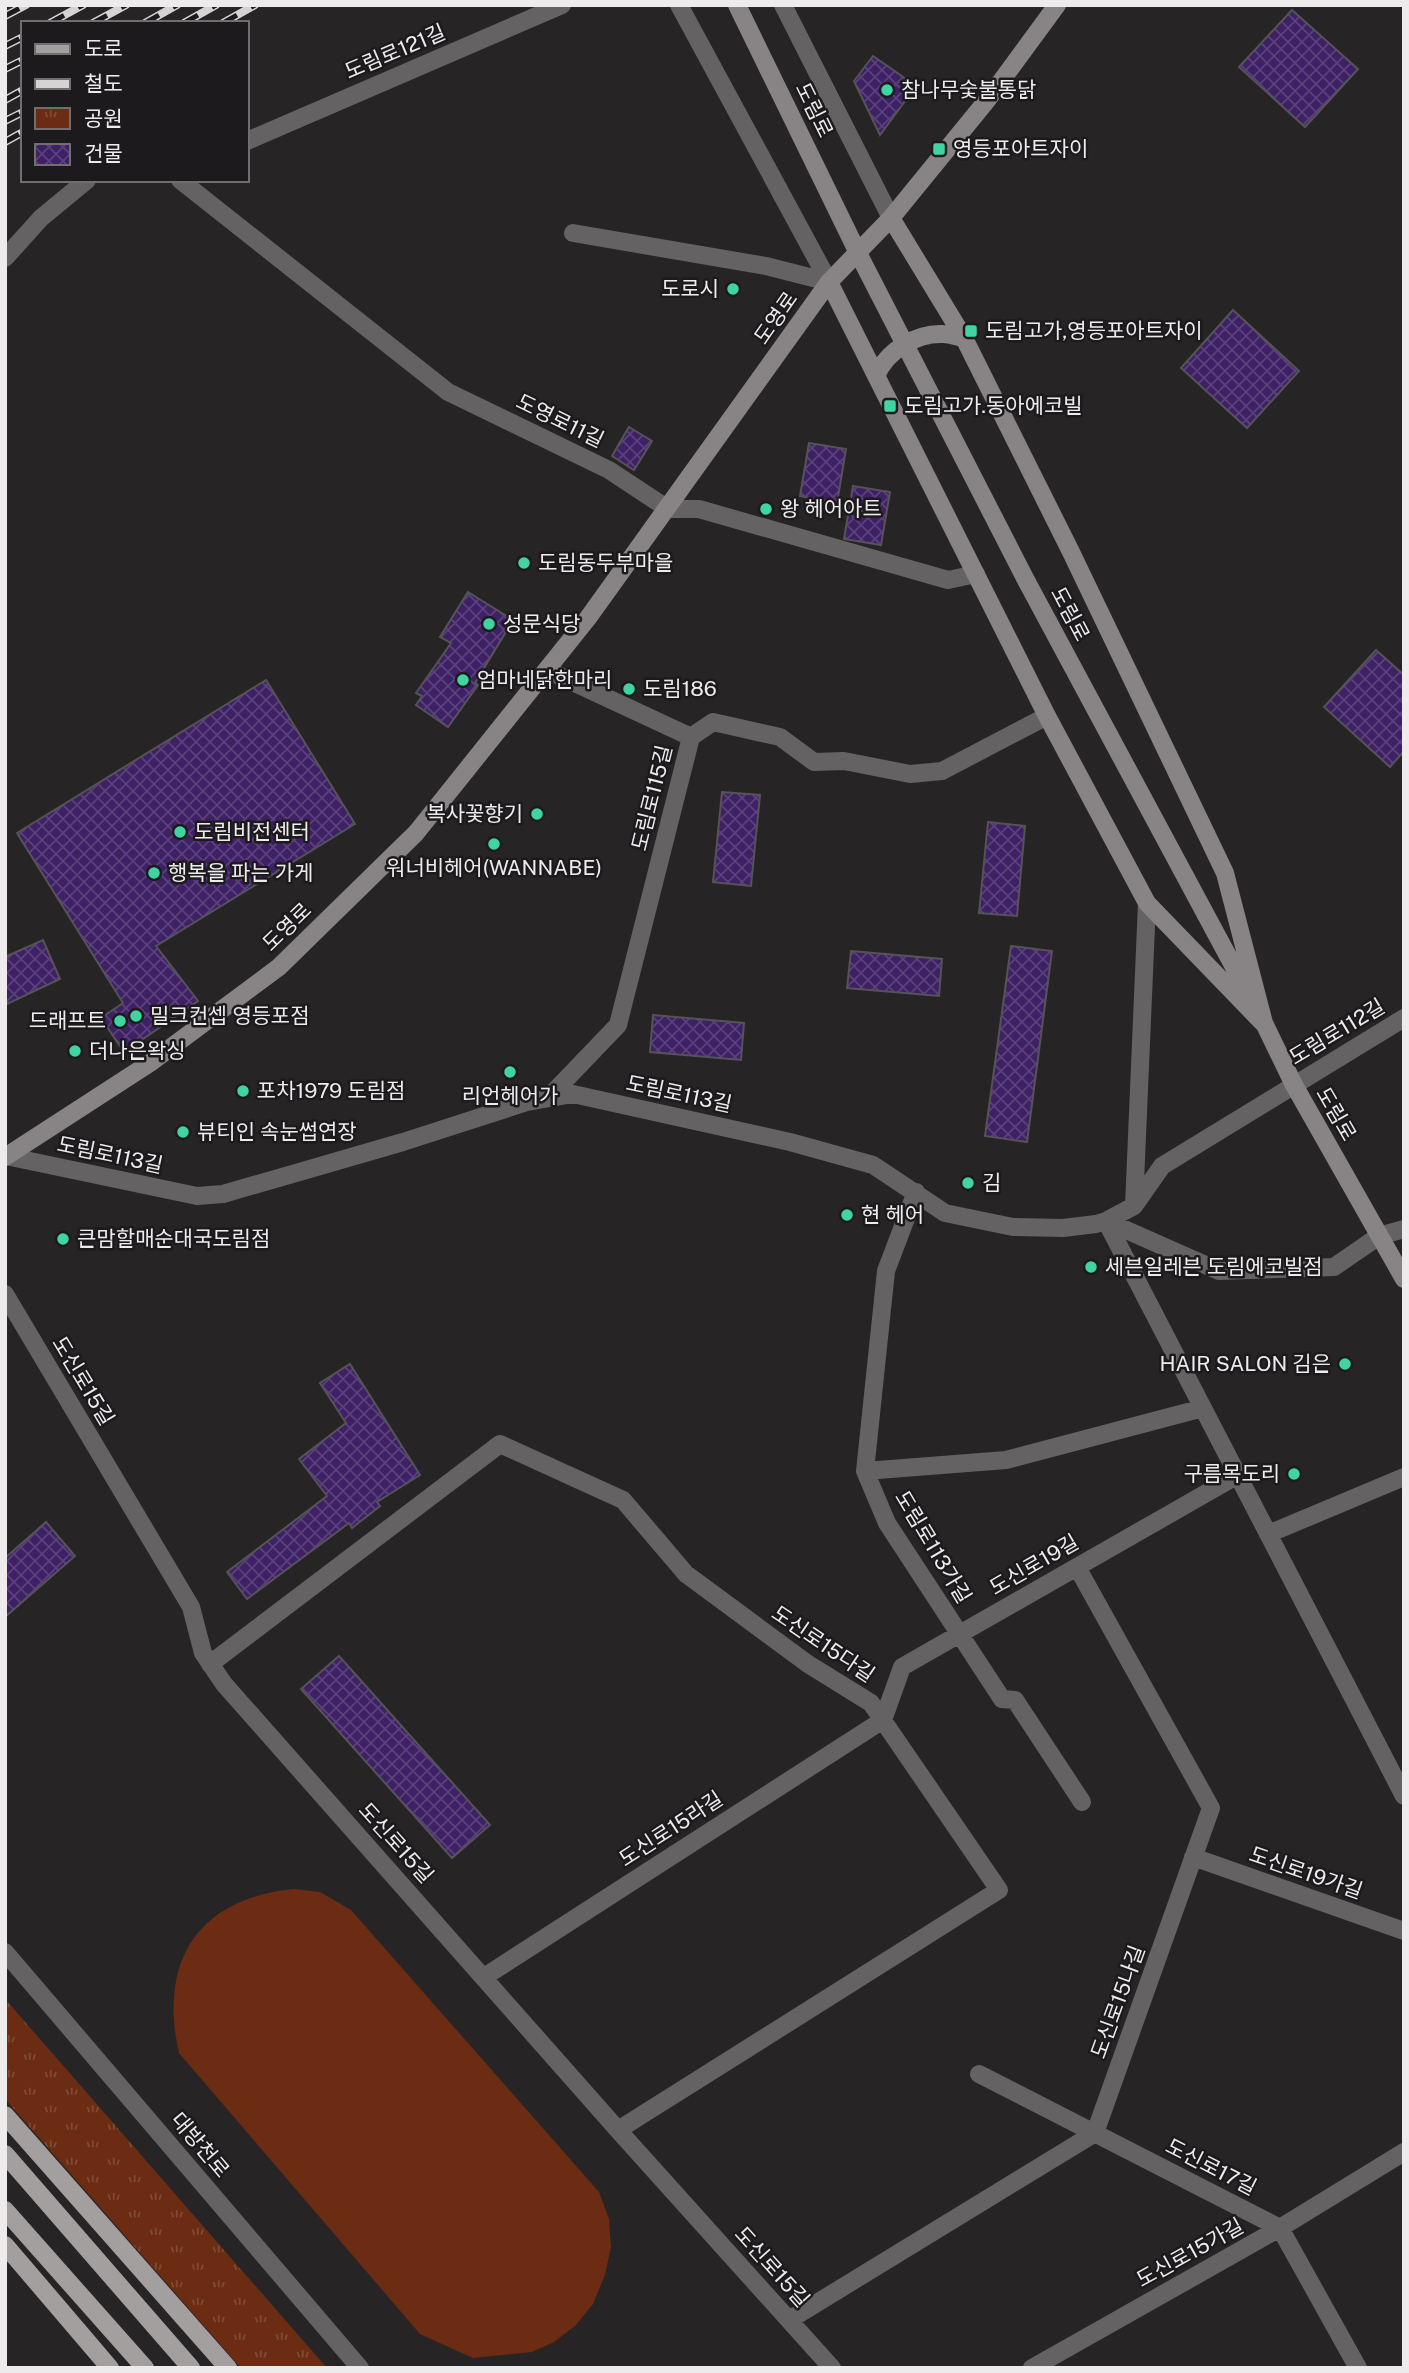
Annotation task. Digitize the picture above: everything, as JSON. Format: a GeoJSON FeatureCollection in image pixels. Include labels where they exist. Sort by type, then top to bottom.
{"type":"FeatureCollection","features":[{"type":"Feature","properties":{"kind":"main road","name":"도림로"},"geometry":{"type":"LineString","coordinates":[[737,5],[857,251],[1027,582],[1264,1024],[1294,1085],[1404,1279]]}},
{"type":"Feature","properties":{"kind":"main road","name":"도영로"},"geometry":{"type":"LineString","coordinates":[[6,1157],[150,1063],[279,967],[416,833],[588,618],[829,282],[891,218],[988,99],[1057,5]]}},
{"type":"Feature","properties":{"kind":"main road"},"geometry":{"type":"LineString","coordinates":[[891,218],[964,338],[1071,552],[1225,873],[1264,1024]]}},
{"type":"Feature","properties":{"kind":"main road"},"geometry":{"type":"LineString","coordinates":[[829,282],[1048,716],[1147,903],[1264,1024]]}},
{"type":"Feature","properties":{"kind":"main road"},"geometry":{"type":"LineString","coordinates":[[876,376],[897,348],[920,338],[942,333],[964,338]]}},
{"type":"Feature","properties":{"kind":"main road"},"geometry":{"type":"LineString","coordinates":[[5,2115],[228,2368]]}},
{"type":"Feature","properties":{"kind":"main road"},"geometry":{"type":"LineString","coordinates":[[5,2154],[191,2368]]}},
{"type":"Feature","properties":{"kind":"main road"},"geometry":{"type":"LineString","coordinates":[[5,2210],[145,2368]]}},
{"type":"Feature","properties":{"kind":"main road"},"geometry":{"type":"LineString","coordinates":[[5,2245],[110,2368]]}},
{"type":"Feature","properties":{"kind":"street","name":"도림로121길"},"geometry":{"type":"LineString","coordinates":[[248,141],[562,5]]}},
{"type":"Feature","properties":{"kind":"street"},"geometry":{"type":"LineString","coordinates":[[679,5],[829,282]]}},
{"type":"Feature","properties":{"kind":"street"},"geometry":{"type":"LineString","coordinates":[[783,5],[891,218]]}},
{"type":"Feature","properties":{"kind":"street"},"geometry":{"type":"LineString","coordinates":[[5,258],[41,218],[85,182]]}},
{"type":"Feature","properties":{"kind":"street","name":"도영로11길"},"geometry":{"type":"LineString","coordinates":[[183,182],[448,392],[609,470],[668,509]]}},
{"type":"Feature","properties":{"kind":"street"},"geometry":{"type":"LineString","coordinates":[[573,233],[766,265],[829,282]]}},
{"type":"Feature","properties":{"kind":"street"},"geometry":{"type":"LineString","coordinates":[[668,509],[699,509],[948,580],[976,574]]}},
{"type":"Feature","properties":{"kind":"street"},"geometry":{"type":"LineString","coordinates":[[547,670],[691,737]]}},
{"type":"Feature","properties":{"kind":"street","name":"도림로115길"},"geometry":{"type":"LineString","coordinates":[[548,1098],[618,1025],[691,737],[713,722],[780,737],[814,762],[844,761],[910,774],[942,771],[1048,716]]}},
{"type":"Feature","properties":{"kind":"street"},"geometry":{"type":"LineString","coordinates":[[1134,1206],[1147,903]]}},
{"type":"Feature","properties":{"kind":"street","name":"도림로112길"},"geometry":{"type":"LineString","coordinates":[[1294,1085],[1404,1018]]}},
{"type":"Feature","properties":{"kind":"street","name":"도림로113길"},"geometry":{"type":"LineString","coordinates":[[6,1157],[197,1196],[223,1194],[403,1142],[527,1102],[573,1094],[790,1142],[873,1165],[945,1213],[1013,1227],[1063,1228],[1106,1221],[1134,1206],[1162,1166],[1294,1085]]}},
{"type":"Feature","properties":{"kind":"street","name":"도림로113가길"},"geometry":{"type":"LineString","coordinates":[[916,1192],[886,1271],[865,1471],[887,1523],[1002,1699],[1015,1700],[1082,1802]]}},
{"type":"Feature","properties":{"kind":"street"},"geometry":{"type":"LineString","coordinates":[[1106,1221],[1219,1271],[1334,1267],[1379,1236],[1404,1229]]}},
{"type":"Feature","properties":{"kind":"street"},"geometry":{"type":"LineString","coordinates":[[1106,1221],[1404,1796]]}},
{"type":"Feature","properties":{"kind":"street","name":"도신로15길"},"geometry":{"type":"LineString","coordinates":[[5,1294],[191,1607],[203,1653],[224,1684],[832,2368]]}},
{"type":"Feature","properties":{"kind":"street"},"geometry":{"type":"LineString","coordinates":[[865,1471],[1006,1460],[1203,1408]]}},
{"type":"Feature","properties":{"kind":"street","name":"도신로15다길"},"geometry":{"type":"LineString","coordinates":[[210,1664],[500,1444],[623,1500],[686,1574],[808,1664],[871,1703],[999,1889],[618,2130]]}},
{"type":"Feature","properties":{"kind":"street","name":"도신로19길"},"geometry":{"type":"LineString","coordinates":[[883,1720],[902,1667],[1238,1475]]}},
{"type":"Feature","properties":{"kind":"street"},"geometry":{"type":"LineString","coordinates":[[1268,1534],[1404,1477]]}},
{"type":"Feature","properties":{"kind":"street","name":"도신로15나길"},"geometry":{"type":"LineString","coordinates":[[1077,1567],[1211,1808],[1095,2133]]}},
{"type":"Feature","properties":{"kind":"street","name":"도신로15라길"},"geometry":{"type":"LineString","coordinates":[[484,1977],[883,1720]]}},
{"type":"Feature","properties":{"kind":"street","name":"도신로19가길"},"geometry":{"type":"LineString","coordinates":[[1193,1857],[1404,1931]]}},
{"type":"Feature","properties":{"kind":"street","name":"대방천로"},"geometry":{"type":"LineString","coordinates":[[5,1952],[360,2368]]}},
{"type":"Feature","properties":{"kind":"street","name":"도신로17길"},"geometry":{"type":"LineString","coordinates":[[979,2074],[1280,2228]]}},
{"type":"Feature","properties":{"kind":"street"},"geometry":{"type":"LineString","coordinates":[[789,2320],[1095,2133]]}},
{"type":"Feature","properties":{"kind":"street","name":"도신로15가길"},"geometry":{"type":"LineString","coordinates":[[1032,2368],[1280,2228],[1404,2152]]}},
{"type":"Feature","properties":{"kind":"street"},"geometry":{"type":"LineString","coordinates":[[1280,2228],[1358,2368]]}},
{"type":"Feature","properties":{"kind":"green space"},"geometry":{"type":"Polygon","coordinates":[[[294,1889],[320,1892],[351,1910],[599,2192],[609,2219],[611,2247],[605,2275],[593,2304],[575,2326],[554,2342],[532,2352],[473,2358],[420,2334],[179,2053],[174,2020],[175,1990],[181,1963],[193,1940],[210,1921],[233,1905],[261,1895],[294,1889]]]}},
{"type":"Feature","properties":{"kind":"green space"},"geometry":{"type":"Polygon","coordinates":[[[5,1999],[327,2368],[241,2368],[5,2099],[5,1999]]]}},
{"type":"Feature","properties":{"kind":"building"},"geometry":{"type":"Polygon","coordinates":[[[1292,10],[1358,69],[1305,127],[1239,67],[1292,10]]]}},
{"type":"Feature","properties":{"kind":"building"},"geometry":{"type":"Polygon","coordinates":[[[873,56],[916,86],[880,135],[854,81],[873,56]]]}},
{"type":"Feature","properties":{"kind":"building"},"geometry":{"type":"Polygon","coordinates":[[[1233,310],[1299,371],[1247,428],[1181,368],[1233,310]]]}},
{"type":"Feature","properties":{"kind":"building"},"geometry":{"type":"Polygon","coordinates":[[[629,427],[652,441],[634,470],[612,456],[629,427]]]}},
{"type":"Feature","properties":{"kind":"building"},"geometry":{"type":"Polygon","coordinates":[[[809,443],[846,449],[837,503],[800,496],[809,443]]]}},
{"type":"Feature","properties":{"kind":"building"},"geometry":{"type":"Polygon","coordinates":[[[853,486],[890,492],[881,545],[844,539],[853,486]]]}},
{"type":"Feature","properties":{"kind":"building"},"geometry":{"type":"Polygon","coordinates":[[[468,592],[513,620],[475,683],[478,685],[448,727],[416,705],[422,696],[416,693],[451,643],[440,637],[468,592]]]}},
{"type":"Feature","properties":{"kind":"building"},"geometry":{"type":"Polygon","coordinates":[[[1376,650],[1404,675],[1404,751],[1390,767],[1324,707],[1376,650]]]}},
{"type":"Feature","properties":{"kind":"building","name":"도림비전센터"},"geometry":{"type":"Polygon","coordinates":[[[266,680],[355,824],[156,946],[198,1001],[124,1052],[101,1018],[123,1003],[17,833],[266,680]]]}},
{"type":"Feature","properties":{"kind":"building"},"geometry":{"type":"Polygon","coordinates":[[[722,792],[760,795],[751,886],[713,882],[722,792]]]}},
{"type":"Feature","properties":{"kind":"building"},"geometry":{"type":"Polygon","coordinates":[[[988,822],[1025,826],[1017,916],[979,913],[988,822]]]}},
{"type":"Feature","properties":{"kind":"building"},"geometry":{"type":"Polygon","coordinates":[[[43,940],[60,979],[5,1005],[5,957],[43,940]]]}},
{"type":"Feature","properties":{"kind":"building"},"geometry":{"type":"Polygon","coordinates":[[[1011,946],[1052,951],[1027,1142],[985,1136],[1011,946]]]}},
{"type":"Feature","properties":{"kind":"building"},"geometry":{"type":"Polygon","coordinates":[[[851,951],[942,959],[939,996],[847,988],[851,951]]]}},
{"type":"Feature","properties":{"kind":"building"},"geometry":{"type":"Polygon","coordinates":[[[653,1015],[744,1023],[741,1060],[650,1052],[653,1015]]]}},
{"type":"Feature","properties":{"kind":"building"},"geometry":{"type":"Polygon","coordinates":[[[350,1364],[420,1475],[377,1502],[380,1506],[352,1528],[349,1523],[247,1599],[227,1572],[327,1496],[299,1459],[346,1423],[320,1383],[350,1364]]]}},
{"type":"Feature","properties":{"kind":"building"},"geometry":{"type":"Polygon","coordinates":[[[46,1522],[75,1556],[5,1617],[5,1558],[46,1522]]]}},
{"type":"Feature","properties":{"kind":"building"},"geometry":{"type":"Polygon","coordinates":[[[339,1656],[490,1825],[452,1858],[301,1689],[339,1656]]]}},
{"type":"Feature","properties":{"kind":"railway"},"geometry":{"type":"LineString","coordinates":[[5,16],[26,5]]}},
{"type":"Feature","properties":{"kind":"railway"},"geometry":{"type":"LineString","coordinates":[[54,21],[83,5]]}},
{"type":"Feature","properties":{"kind":"railway"},"geometry":{"type":"LineString","coordinates":[[97,21],[126,5]]}},
{"type":"Feature","properties":{"kind":"railway"},"geometry":{"type":"LineString","coordinates":[[149,21],[177,5]]}},
{"type":"Feature","properties":{"kind":"railway"},"geometry":{"type":"LineString","coordinates":[[188,21],[216,5]]}},
{"type":"Feature","properties":{"kind":"railway"},"geometry":{"type":"LineString","coordinates":[[227,21],[255,5]]}},
{"type":"Feature","properties":{"kind":"railway"},"geometry":{"type":"LineString","coordinates":[[5,46],[21,38]]}},
{"type":"Feature","properties":{"kind":"railway"},"geometry":{"type":"LineString","coordinates":[[5,69],[21,61]]}},
{"type":"Feature","properties":{"kind":"railway"},"geometry":{"type":"LineString","coordinates":[[5,100],[21,91]]}},
{"type":"Feature","properties":{"kind":"railway"},"geometry":{"type":"LineString","coordinates":[[5,121],[21,113]]}},
{"type":"Feature","properties":{"kind":"railway"},"geometry":{"type":"LineString","coordinates":[[5,142],[21,133]]}},
{"type":"Feature","properties":{"kind":"place","name":"참나무숯불통닭"},"geometry":{"type":"Point","coordinates":[887,90]}},
{"type":"Feature","properties":{"kind":"place","name":"영등포아트자이"},"geometry":{"type":"Point","coordinates":[939,149]}},
{"type":"Feature","properties":{"kind":"place","name":"도로시"},"geometry":{"type":"Point","coordinates":[733,289]}},
{"type":"Feature","properties":{"kind":"place","name":"도림고가,영등포아트자이"},"geometry":{"type":"Point","coordinates":[971,331]}},
{"type":"Feature","properties":{"kind":"place","name":"도림고가.동아에코빌"},"geometry":{"type":"Point","coordinates":[890,406]}},
{"type":"Feature","properties":{"kind":"place","name":"왕 헤어아트"},"geometry":{"type":"Point","coordinates":[766,509]}},
{"type":"Feature","properties":{"kind":"place","name":"도림동두부마을"},"geometry":{"type":"Point","coordinates":[524,563]}},
{"type":"Feature","properties":{"kind":"place","name":"성문식당"},"geometry":{"type":"Point","coordinates":[489,624]}},
{"type":"Feature","properties":{"kind":"place","name":"엄마네닭한마리"},"geometry":{"type":"Point","coordinates":[463,680]}},
{"type":"Feature","properties":{"kind":"place","name":"도림186"},"geometry":{"type":"Point","coordinates":[629,689]}},
{"type":"Feature","properties":{"kind":"place","name":"복사꽃향기"},"geometry":{"type":"Point","coordinates":[537,814]}},
{"type":"Feature","properties":{"kind":"place","name":"도림비전센터"},"geometry":{"type":"Point","coordinates":[180,832]}},
{"type":"Feature","properties":{"kind":"place","name":"워너비헤어(WANNABE)"},"geometry":{"type":"Point","coordinates":[494,844]}},
{"type":"Feature","properties":{"kind":"place","name":"행복을 파는 가게"},"geometry":{"type":"Point","coordinates":[154,873]}},
{"type":"Feature","properties":{"kind":"place","name":"밀크컨셉 영등포점"},"geometry":{"type":"Point","coordinates":[136,1016]}},
{"type":"Feature","properties":{"kind":"place","name":"드래프트"},"geometry":{"type":"Point","coordinates":[120,1021]}},
{"type":"Feature","properties":{"kind":"place","name":"더나은왁싱"},"geometry":{"type":"Point","coordinates":[75,1051]}},
{"type":"Feature","properties":{"kind":"place","name":"리언헤어가"},"geometry":{"type":"Point","coordinates":[510,1072]}},
{"type":"Feature","properties":{"kind":"place","name":"포차1979 도림점"},"geometry":{"type":"Point","coordinates":[243,1091]}},
{"type":"Feature","properties":{"kind":"place","name":"뷰티인 속눈썹연장"},"geometry":{"type":"Point","coordinates":[183,1132]}},
{"type":"Feature","properties":{"kind":"place","name":"김"},"geometry":{"type":"Point","coordinates":[968,1183]}},
{"type":"Feature","properties":{"kind":"place","name":"현 헤어"},"geometry":{"type":"Point","coordinates":[847,1215]}},
{"type":"Feature","properties":{"kind":"place","name":"큰맘할매순대국도림점"},"geometry":{"type":"Point","coordinates":[63,1239]}},
{"type":"Feature","properties":{"kind":"place","name":"세븐일레븐 도림에코빌점"},"geometry":{"type":"Point","coordinates":[1091,1267]}},
{"type":"Feature","properties":{"kind":"place","name":"HAIR SALON 김은"},"geometry":{"type":"Point","coordinates":[1345,1364]}},
{"type":"Feature","properties":{"kind":"place","name":"구름목도리"},"geometry":{"type":"Point","coordinates":[1294,1474]}}]}
